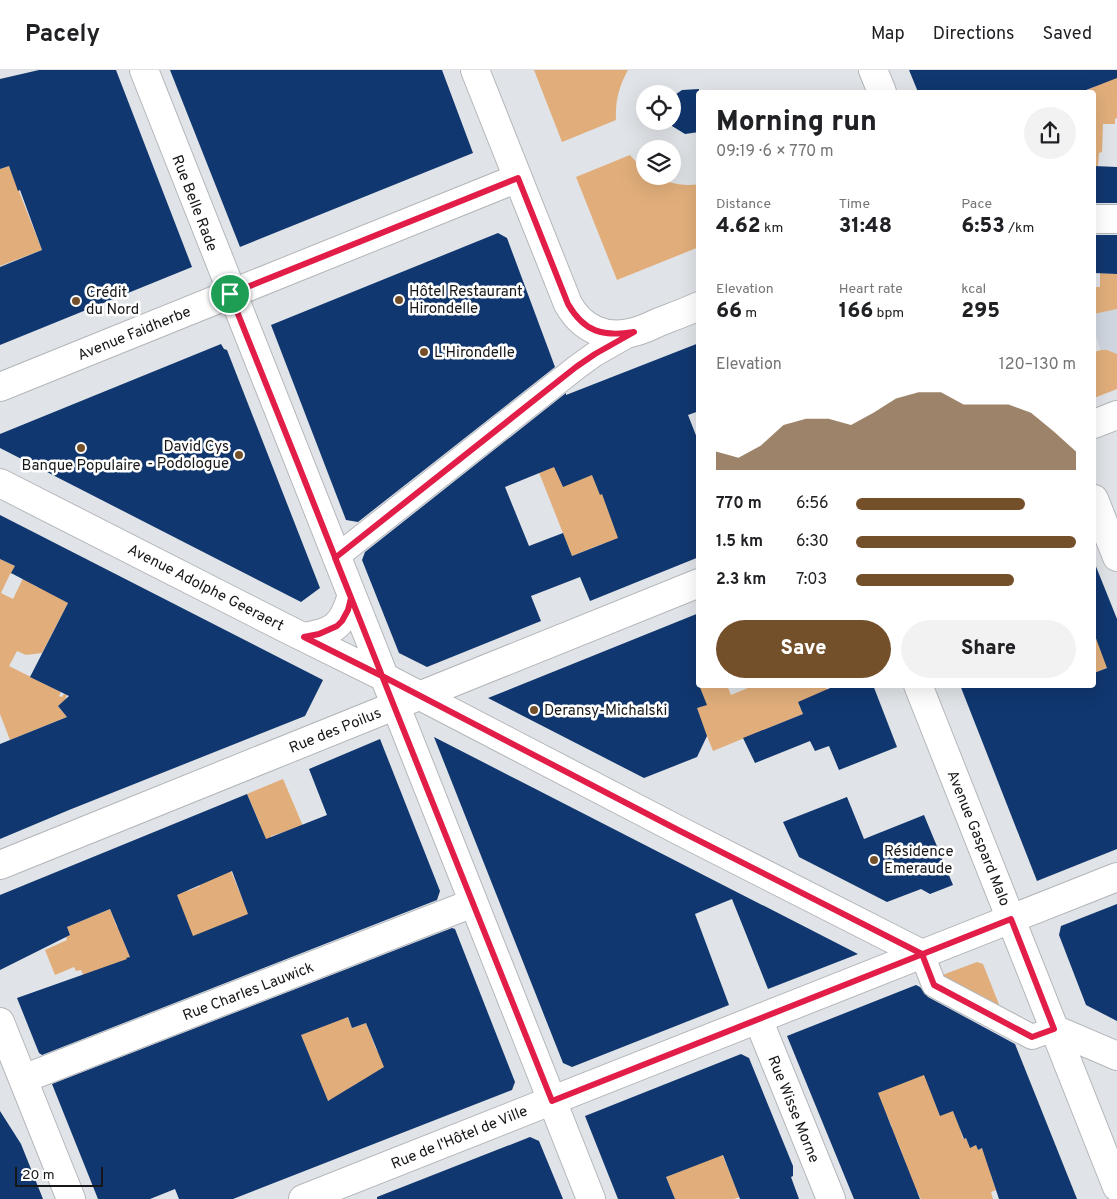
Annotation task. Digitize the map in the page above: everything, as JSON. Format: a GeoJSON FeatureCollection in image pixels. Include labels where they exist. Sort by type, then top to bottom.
{"type":"FeatureCollection","features":[{"type":"Feature","properties":{"kind":"street","name":"Rue Belle Rade"},"geometry":{"type":"LineString","coordinates":[[144,70],[230,294],[591,1199]]}},
{"type":"Feature","properties":{"kind":"street"},"geometry":{"type":"LineString","coordinates":[[475,70],[573,313],[586,326],[598,332],[612,335],[634,332]]}},
{"type":"Feature","properties":{"kind":"street"},"geometry":{"type":"LineString","coordinates":[[872,70],[881,90]]}},
{"type":"Feature","properties":{"kind":"street","name":"Avenue Faidherbe"},"geometry":{"type":"LineString","coordinates":[[0,387],[518,178]]}},
{"type":"Feature","properties":{"kind":"street"},"geometry":{"type":"LineString","coordinates":[[1096,219],[1117,219]]}},
{"type":"Feature","properties":{"kind":"street"},"geometry":{"type":"LineString","coordinates":[[335,558],[576,367],[634,332],[696,307]]}},
{"type":"Feature","properties":{"kind":"street"},"geometry":{"type":"LineString","coordinates":[[1096,423],[1117,415]]}},
{"type":"Feature","properties":{"kind":"street","name":"Avenue Adolphe Geeraert"},"geometry":{"type":"LineString","coordinates":[[0,483],[382,676],[922,954]]}},
{"type":"Feature","properties":{"kind":"street"},"geometry":{"type":"LineString","coordinates":[[1096,504],[1117,557]]}},
{"type":"Feature","properties":{"kind":"street","name":"Rue des Poilus"},"geometry":{"type":"LineString","coordinates":[[0,865],[696,584]]}},
{"type":"Feature","properties":{"kind":"street"},"geometry":{"type":"LineString","coordinates":[[304,637],[319,634],[337,626],[345,615],[351,598]]}},
{"type":"Feature","properties":{"kind":"street","name":"Avenue Gaspard Malo"},"geometry":{"type":"LineString","coordinates":[[919,688],[1117,1187]]}},
{"type":"Feature","properties":{"kind":"street","name":"Rue de l'Hôtel de Ville"},"geometry":{"type":"LineString","coordinates":[[303,1199],[1117,877]]}},
{"type":"Feature","properties":{"kind":"street","name":"Rue Charles Lauwick"},"geometry":{"type":"LineString","coordinates":[[23,1079],[473,904]]}},
{"type":"Feature","properties":{"kind":"street"},"geometry":{"type":"LineString","coordinates":[[922,954],[934,985],[1032,1037],[1054,1029],[1117,1056]]}},
{"type":"Feature","properties":{"kind":"street","name":"Rue Wisse Morne"},"geometry":{"type":"LineString","coordinates":[[758,1019],[831,1199]]}},
{"type":"Feature","properties":{"kind":"street"},"geometry":{"type":"LineString","coordinates":[[0,1022],[71,1199]]}},
{"type":"Feature","properties":{"kind":"shaded area"},"geometry":{"type":"Polygon","coordinates":[[[534,70],[628,70],[618,94],[616,120],[562,142],[534,70]]]}},
{"type":"Feature","properties":{"kind":"shaded area"},"geometry":{"type":"Polygon","coordinates":[[[1074,70],[1082,90],[1042,90],[1074,70]]]}},
{"type":"Feature","properties":{"kind":"shaded area"},"geometry":{"type":"Polygon","coordinates":[[[1117,70],[1117,118],[1115,119],[1115,124],[1103,124],[1102,152],[1099,153],[1098,166],[1096,166],[1096,90],[1087,90],[1096,86],[1092,79],[1117,70]]]}},
{"type":"Feature","properties":{"kind":"shaded area"},"geometry":{"type":"Polygon","coordinates":[[[630,155],[636,162],[636,185],[696,184],[696,248],[617,280],[576,177],[630,155]]]}},
{"type":"Feature","properties":{"kind":"shaded area"},"geometry":{"type":"Polygon","coordinates":[[[9,166],[42,250],[0,266],[0,169],[9,166]]]}},
{"type":"Feature","properties":{"kind":"shaded area"},"geometry":{"type":"Polygon","coordinates":[[[1100,273],[1117,274],[1117,309],[1096,314],[1096,287],[1100,287],[1100,273]]]}},
{"type":"Feature","properties":{"kind":"shaded area"},"geometry":{"type":"Polygon","coordinates":[[[1117,309],[1117,354],[1101,350],[1096,337],[1096,314],[1117,309]]]}},
{"type":"Feature","properties":{"kind":"shaded area"},"geometry":{"type":"Polygon","coordinates":[[[1107,350],[1117,354],[1117,389],[1096,397],[1096,351],[1107,350]]]}},
{"type":"Feature","properties":{"kind":"shaded area"},"geometry":{"type":"Polygon","coordinates":[[[561,460],[556,471],[563,487],[573,461],[615,489],[620,542],[602,544],[572,556],[538,470],[561,460]]]}},
{"type":"Feature","properties":{"kind":"shaded area"},"geometry":{"type":"Polygon","coordinates":[[[0,559],[17,567],[14,573],[10,574],[1,593],[13,599],[26,572],[35,577],[32,584],[68,603],[42,653],[26,655],[17,651],[9,666],[61,692],[59,696],[67,695],[65,700],[58,706],[67,717],[10,740],[0,714],[0,559]]]}},
{"type":"Feature","properties":{"kind":"shaded area"},"geometry":{"type":"Polygon","coordinates":[[[1096,638],[1109,667],[1096,672],[1096,638]]]}},
{"type":"Feature","properties":{"kind":"shaded area"},"geometry":{"type":"Polygon","coordinates":[[[678,664],[696,682],[696,688],[728,688],[731,695],[748,688],[826,688],[830,698],[798,702],[803,714],[713,751],[678,664]]]}},
{"type":"Feature","properties":{"kind":"shaded area"},"geometry":{"type":"Polygon","coordinates":[[[283,779],[303,826],[271,836],[272,838],[253,845],[247,829],[260,824],[247,794],[283,779]]]}},
{"type":"Feature","properties":{"kind":"shaded area"},"geometry":{"type":"Polygon","coordinates":[[[221,847],[249,915],[215,950],[153,921],[121,935],[130,957],[127,959],[135,980],[84,977],[81,970],[76,971],[74,967],[55,975],[45,950],[67,940],[66,937],[70,935],[67,927],[110,909],[117,927],[179,900],[168,874],[179,870],[188,891],[200,886],[190,860],[221,847]]]}},
{"type":"Feature","properties":{"kind":"shaded area"},"geometry":{"type":"Polygon","coordinates":[[[977,962],[983,964],[1002,1012],[937,977],[977,962]]]}},
{"type":"Feature","properties":{"kind":"shaded area"},"geometry":{"type":"Polygon","coordinates":[[[341,1000],[352,1028],[366,1023],[376,1049],[408,1089],[357,1083],[338,1097],[303,1110],[316,1073],[301,1035],[341,1000]]]}},
{"type":"Feature","properties":{"kind":"shaded area"},"geometry":{"type":"Polygon","coordinates":[[[865,1046],[926,1067],[994,1095],[961,1124],[960,1129],[963,1139],[966,1138],[970,1147],[976,1145],[978,1150],[992,1144],[991,1175],[996,1190],[991,1192],[993,1199],[921,1199],[917,1191],[896,1199],[902,1166],[906,1164],[897,1140],[892,1142],[887,1129],[892,1127],[887,1116],[866,1124],[820,1117],[883,1091],[865,1046]]]}},
{"type":"Feature","properties":{"kind":"shaded area"},"geometry":{"type":"Polygon","coordinates":[[[722,1154],[740,1197],[734,1199],[675,1199],[666,1177],[722,1154]]]}},
{"type":"Feature","properties":{"kind":"building"},"geometry":{"type":"Polygon","coordinates":[[[39,70],[116,70],[192,267],[0,345],[0,267],[42,250],[9,166],[0,169],[0,79],[39,70]]]}},
{"type":"Feature","properties":{"kind":"building"},"geometry":{"type":"Polygon","coordinates":[[[170,70],[442,70],[473,153],[240,247],[170,70]]]}},
{"type":"Feature","properties":{"kind":"building"},"geometry":{"type":"Polygon","coordinates":[[[909,70],[1117,70],[1117,78],[1086,90],[917,90],[909,70]]]}},
{"type":"Feature","properties":{"kind":"building"},"geometry":{"type":"Polygon","coordinates":[[[699,89],[696,90],[696,132],[685,134],[678,130],[681,130],[681,91],[699,89]]]}},
{"type":"Feature","properties":{"kind":"building"},"geometry":{"type":"Polygon","coordinates":[[[1096,166],[1117,167],[1117,203],[1096,203],[1096,166]]]}},
{"type":"Feature","properties":{"kind":"building"},"geometry":{"type":"Polygon","coordinates":[[[498,233],[507,238],[555,367],[358,522],[346,520],[271,325],[498,233]]]}},
{"type":"Feature","properties":{"kind":"building"},"geometry":{"type":"Polygon","coordinates":[[[1096,235],[1117,235],[1117,274],[1096,273],[1096,235]]]}},
{"type":"Feature","properties":{"kind":"building"},"geometry":{"type":"Polygon","coordinates":[[[221,344],[227,350],[320,588],[301,602],[0,448],[0,434],[221,344]]]}},
{"type":"Feature","properties":{"kind":"building"},"geometry":{"type":"Polygon","coordinates":[[[696,344],[696,412],[688,415],[696,435],[696,558],[590,601],[580,577],[531,596],[541,621],[427,667],[399,653],[362,560],[365,552],[566,393],[566,395],[696,344]],[[554,467],[505,487],[529,546],[563,533],[572,556],[618,538],[602,494],[600,495],[592,475],[563,487],[554,467]]]}},
{"type":"Feature","properties":{"kind":"building"},"geometry":{"type":"Polygon","coordinates":[[[0,515],[323,680],[305,716],[0,839],[0,744],[67,717],[58,706],[69,696],[30,677],[68,603],[11,573],[15,566],[0,559],[0,515]]]}},
{"type":"Feature","properties":{"kind":"building"},"geometry":{"type":"Polygon","coordinates":[[[1096,566],[1117,619],[1117,849],[1037,881],[961,688],[1096,688],[1096,672],[1107,668],[1096,638],[1096,566]]]}},
{"type":"Feature","properties":{"kind":"building"},"geometry":{"type":"Polygon","coordinates":[[[696,614],[696,688],[700,688],[707,705],[697,708],[707,736],[697,757],[644,778],[488,698],[696,614]]]}},
{"type":"Feature","properties":{"kind":"building"},"geometry":{"type":"Polygon","coordinates":[[[830,688],[874,688],[897,747],[839,770],[829,746],[815,751],[810,741],[755,763],[743,738],[803,714],[798,702],[830,688]]]}},
{"type":"Feature","properties":{"kind":"building"},"geometry":{"type":"Polygon","coordinates":[[[434,737],[858,954],[768,989],[732,899],[695,914],[729,1005],[572,1067],[563,1063],[434,737]]]}},
{"type":"Feature","properties":{"kind":"building"},"geometry":{"type":"Polygon","coordinates":[[[380,739],[440,891],[437,900],[42,1055],[39,1053],[17,998],[130,957],[110,909],[67,927],[70,935],[0,970],[0,895],[247,794],[266,839],[327,815],[309,769],[380,739]],[[232,871],[177,895],[193,936],[248,914],[232,871]]]}},
{"type":"Feature","properties":{"kind":"building","name":"Résidence Emeraude"},"geometry":{"type":"Polygon","coordinates":[[[847,797],[864,839],[924,815],[953,885],[930,894],[921,889],[887,902],[799,857],[783,822],[847,797]]]}},
{"type":"Feature","properties":{"kind":"building"},"geometry":{"type":"Polygon","coordinates":[[[1117,904],[1117,1021],[1086,1005],[1059,935],[1061,926],[1117,904]]]}},
{"type":"Feature","properties":{"kind":"building"},"geometry":{"type":"Polygon","coordinates":[[[452,928],[455,929],[515,1082],[512,1090],[233,1199],[179,1199],[175,1189],[150,1199],[98,1199],[52,1084],[452,928]],[[348,1017],[301,1035],[328,1101],[384,1067],[366,1023],[352,1028],[348,1017]]]}},
{"type":"Feature","properties":{"kind":"building"},"geometry":{"type":"Polygon","coordinates":[[[916,985],[928,997],[1015,1044],[1077,1199],[999,1199],[982,1148],[978,1150],[976,1145],[970,1148],[966,1138],[964,1139],[953,1111],[940,1116],[924,1075],[878,1093],[920,1199],[854,1199],[787,1036],[916,985]]]}},
{"type":"Feature","properties":{"kind":"building"},"geometry":{"type":"Polygon","coordinates":[[[741,1054],[749,1058],[793,1166],[793,1176],[791,1177],[799,1199],[740,1199],[723,1155],[666,1177],[675,1199],[618,1199],[585,1116],[741,1054]]]}},
{"type":"Feature","properties":{"kind":"building"},"geometry":{"type":"Polygon","coordinates":[[[0,1111],[21,1144],[43,1199],[0,1199],[0,1111]]]}},
{"type":"Feature","properties":{"kind":"building"},"geometry":{"type":"Polygon","coordinates":[[[530,1137],[539,1141],[563,1199],[377,1199],[377,1197],[530,1137]]]}},
{"type":"Feature","properties":{"kind":"place","name":"Hôtel Restaurant Hirondelle"},"geometry":{"type":"Point","coordinates":[399,300]}},
{"type":"Feature","properties":{"kind":"place","name":"Crédit du Nord"},"geometry":{"type":"Point","coordinates":[76,301]}},
{"type":"Feature","properties":{"kind":"place","name":"L'Hirondelle"},"geometry":{"type":"Point","coordinates":[424,352]}},
{"type":"Feature","properties":{"kind":"place","name":"Banque Populaire"},"geometry":{"type":"Point","coordinates":[81,448]}},
{"type":"Feature","properties":{"kind":"place","name":"David Cys - Podologue"},"geometry":{"type":"Point","coordinates":[239,455]}},
{"type":"Feature","properties":{"kind":"place","name":"Deransy-Michalski"},"geometry":{"type":"Point","coordinates":[534,710]}},
{"type":"Feature","properties":{"kind":"place","name":"Résidence Emeraude"},"geometry":{"type":"Point","coordinates":[874,860]}},
{"type":"Feature","properties":{"kind":"route"},"geometry":{"type":"LineString","coordinates":[[230,294],[245,330],[312,501],[351,598],[382,676],[552,1101],[922,954],[1011,919],[1054,1029],[1032,1037],[934,985],[922,954],[680,831],[382,676],[304,637],[319,634],[337,626],[348,610],[351,598],[335,558],[576,367],[634,332],[619,335],[598,332],[586,326],[573,313],[518,178],[230,294]]}}]}
